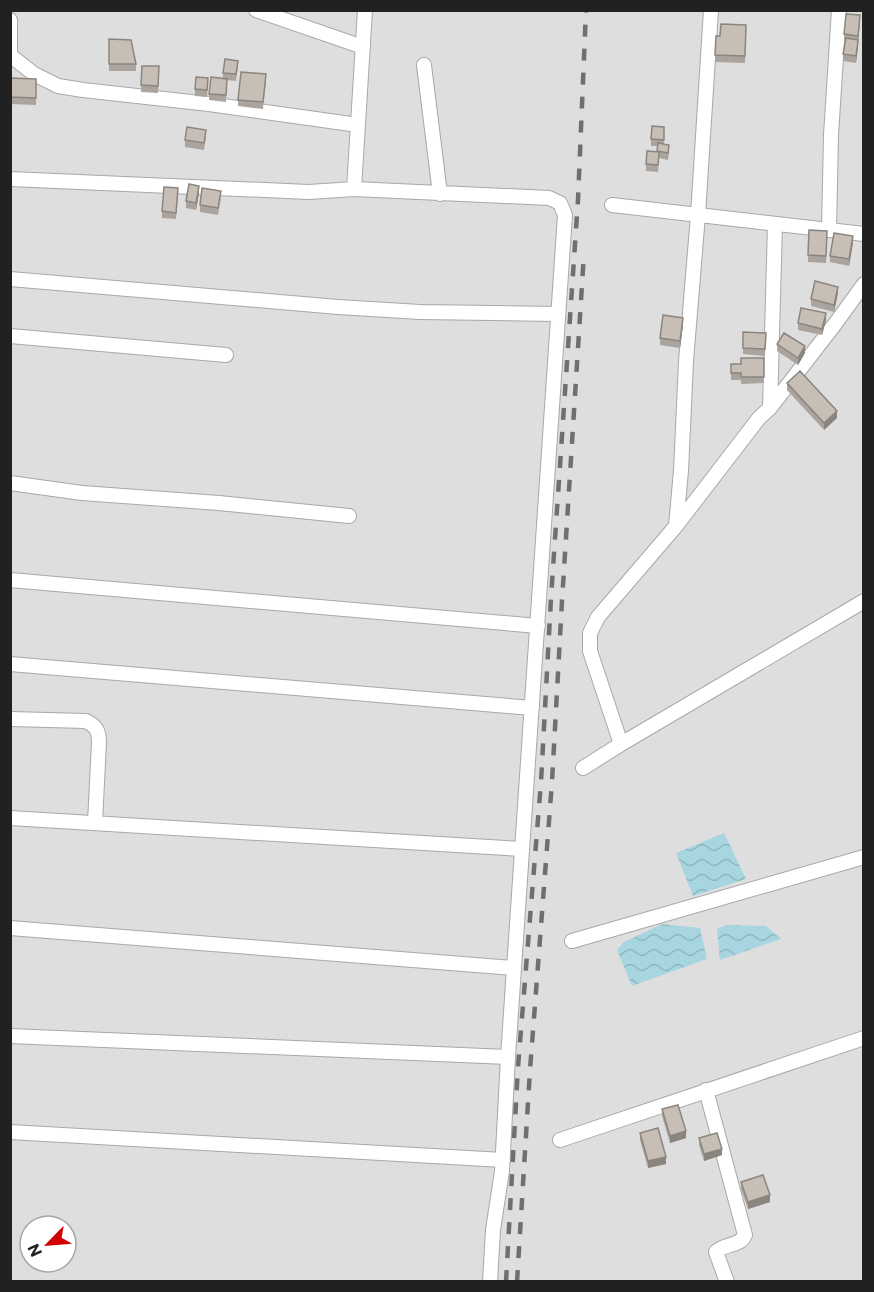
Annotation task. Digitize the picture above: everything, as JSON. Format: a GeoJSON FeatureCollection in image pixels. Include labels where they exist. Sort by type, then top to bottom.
{"type":"FeatureCollection","features":[{"type":"Feature","properties":{"kind":"street"},"geometry":{"type":"LineString","coordinates":[[256,10],[363,47]]}},
{"type":"Feature","properties":{"kind":"street"},"geometry":{"type":"LineString","coordinates":[[354,189],[365,10]]}},
{"type":"Feature","properties":{"kind":"street"},"geometry":{"type":"LineString","coordinates":[[676,526],[711,10]]}},
{"type":"Feature","properties":{"kind":"street"},"geometry":{"type":"LineString","coordinates":[[829,230],[831,135],[839,10]]}},
{"type":"Feature","properties":{"kind":"street"},"geometry":{"type":"LineString","coordinates":[[10,20],[11,58],[34,74],[58,86],[358,125]]}},
{"type":"Feature","properties":{"kind":"street"},"geometry":{"type":"LineString","coordinates":[[424,66],[440,194]]}},
{"type":"Feature","properties":{"kind":"street"},"geometry":{"type":"LineString","coordinates":[[10,179],[309,192],[354,189],[549,198],[560,203],[564,215],[538,626],[503,1160],[493,1230],[490,1281]]}},
{"type":"Feature","properties":{"kind":"street"},"geometry":{"type":"LineString","coordinates":[[612,205],[864,234]]}},
{"type":"Feature","properties":{"kind":"street"},"geometry":{"type":"LineString","coordinates":[[770,408],[775,224]]}},
{"type":"Feature","properties":{"kind":"street"},"geometry":{"type":"LineString","coordinates":[[10,279],[338,307],[420,312],[558,314]]}},
{"type":"Feature","properties":{"kind":"street"},"geometry":{"type":"LineString","coordinates":[[621,744],[590,651],[590,633],[598,617],[676,526],[759,418],[770,408],[864,284]]}},
{"type":"Feature","properties":{"kind":"street"},"geometry":{"type":"LineString","coordinates":[[10,336],[226,355]]}},
{"type":"Feature","properties":{"kind":"street"},"geometry":{"type":"LineString","coordinates":[[10,483],[82,493],[349,516]]}},
{"type":"Feature","properties":{"kind":"street"},"geometry":{"type":"LineString","coordinates":[[10,580],[538,626]]}},
{"type":"Feature","properties":{"kind":"street"},"geometry":{"type":"LineString","coordinates":[[583,768],[864,601]]}},
{"type":"Feature","properties":{"kind":"street"},"geometry":{"type":"LineString","coordinates":[[10,664],[532,708]]}},
{"type":"Feature","properties":{"kind":"street"},"geometry":{"type":"LineString","coordinates":[[10,719],[86,722],[94,725],[99,733],[99,742],[94,823]]}},
{"type":"Feature","properties":{"kind":"street"},"geometry":{"type":"LineString","coordinates":[[10,818],[522,849]]}},
{"type":"Feature","properties":{"kind":"street"},"geometry":{"type":"LineString","coordinates":[[572,941],[864,857]]}},
{"type":"Feature","properties":{"kind":"street"},"geometry":{"type":"LineString","coordinates":[[10,928],[514,968]]}},
{"type":"Feature","properties":{"kind":"street"},"geometry":{"type":"LineString","coordinates":[[10,1036],[508,1057]]}},
{"type":"Feature","properties":{"kind":"street"},"geometry":{"type":"LineString","coordinates":[[560,1140],[864,1038]]}},
{"type":"Feature","properties":{"kind":"street"},"geometry":{"type":"LineString","coordinates":[[706,1090],[745,1234],[744,1239],[740,1242],[722,1247],[716,1252],[727,1281]]}},
{"type":"Feature","properties":{"kind":"street"},"geometry":{"type":"LineString","coordinates":[[10,1132],[503,1160]]}},
{"type":"Feature","properties":{"kind":"shaded area"},"geometry":{"type":"Polygon","coordinates":[[[10,11],[863,11],[863,1281],[11,1281],[10,11]]]}},
{"type":"Feature","properties":{"kind":"water"},"geometry":{"type":"Polygon","coordinates":[[[724,833],[746,879],[693,896],[676,853],[724,833]]]}},
{"type":"Feature","properties":{"kind":"water"},"geometry":{"type":"Polygon","coordinates":[[[662,924],[700,928],[707,959],[632,986],[617,950],[624,942],[662,924]]]}},
{"type":"Feature","properties":{"kind":"water"},"geometry":{"type":"Polygon","coordinates":[[[726,925],[766,926],[781,939],[720,960],[717,929],[726,925]]]}},
{"type":"Feature","properties":{"kind":"building"},"geometry":{"type":"Polygon","coordinates":[[[846,14],[860,15],[858,36],[844,34],[846,14]]]}},
{"type":"Feature","properties":{"kind":"building"},"geometry":{"type":"Polygon","coordinates":[[[721,24],[746,25],[745,56],[715,55],[716,36],[720,36],[721,24]]]}},
{"type":"Feature","properties":{"kind":"building"},"geometry":{"type":"Polygon","coordinates":[[[846,38],[858,40],[856,56],[843,54],[846,38]]]}},
{"type":"Feature","properties":{"kind":"building"},"geometry":{"type":"Polygon","coordinates":[[[109,39],[131,40],[136,64],[109,64],[109,39]]]}},
{"type":"Feature","properties":{"kind":"building"},"geometry":{"type":"Polygon","coordinates":[[[225,59],[238,61],[236,74],[223,73],[225,59]]]}},
{"type":"Feature","properties":{"kind":"building"},"geometry":{"type":"Polygon","coordinates":[[[142,66],[159,66],[158,86],[141,85],[142,66]]]}},
{"type":"Feature","properties":{"kind":"building"},"geometry":{"type":"Polygon","coordinates":[[[241,72],[266,74],[263,102],[238,100],[241,72]]]}},
{"type":"Feature","properties":{"kind":"building"},"geometry":{"type":"Polygon","coordinates":[[[196,77],[208,78],[207,90],[195,89],[196,77]]]}},
{"type":"Feature","properties":{"kind":"building"},"geometry":{"type":"Polygon","coordinates":[[[211,77],[227,79],[226,95],[209,94],[211,77]]]}},
{"type":"Feature","properties":{"kind":"building"},"geometry":{"type":"Polygon","coordinates":[[[10,78],[36,79],[36,98],[10,97],[10,78]]]}},
{"type":"Feature","properties":{"kind":"building"},"geometry":{"type":"Polygon","coordinates":[[[652,126],[664,127],[664,140],[651,139],[652,126]]]}},
{"type":"Feature","properties":{"kind":"building"},"geometry":{"type":"Polygon","coordinates":[[[187,127],[206,130],[204,143],[185,140],[187,127]]]}},
{"type":"Feature","properties":{"kind":"building"},"geometry":{"type":"Polygon","coordinates":[[[658,143],[669,145],[668,153],[657,151],[658,143]]]}},
{"type":"Feature","properties":{"kind":"building"},"geometry":{"type":"Polygon","coordinates":[[[647,151],[659,152],[658,165],[646,164],[647,151]]]}},
{"type":"Feature","properties":{"kind":"building"},"geometry":{"type":"Polygon","coordinates":[[[189,184],[199,186],[196,203],[186,201],[189,184]]]}},
{"type":"Feature","properties":{"kind":"building"},"geometry":{"type":"Polygon","coordinates":[[[164,187],[178,188],[176,213],[162,211],[164,187]]]}},
{"type":"Feature","properties":{"kind":"building"},"geometry":{"type":"Polygon","coordinates":[[[202,188],[221,191],[218,208],[200,205],[202,188]]]}},
{"type":"Feature","properties":{"kind":"building"},"geometry":{"type":"Polygon","coordinates":[[[809,230],[827,231],[826,256],[808,255],[809,230]]]}},
{"type":"Feature","properties":{"kind":"building"},"geometry":{"type":"Polygon","coordinates":[[[834,233],[853,236],[849,259],[830,256],[834,233]]]}},
{"type":"Feature","properties":{"kind":"building"},"geometry":{"type":"Polygon","coordinates":[[[815,281],[838,287],[834,305],[811,299],[815,281]]]}},
{"type":"Feature","properties":{"kind":"building"},"geometry":{"type":"Polygon","coordinates":[[[801,308],[826,313],[822,329],[798,323],[801,308]]]}},
{"type":"Feature","properties":{"kind":"building"},"geometry":{"type":"Polygon","coordinates":[[[663,315],[683,318],[680,341],[660,338],[663,315]]]}},
{"type":"Feature","properties":{"kind":"building"},"geometry":{"type":"Polygon","coordinates":[[[743,332],[766,333],[765,349],[743,348],[743,332]]]}},
{"type":"Feature","properties":{"kind":"building"},"geometry":{"type":"Polygon","coordinates":[[[784,333],[805,346],[798,358],[777,344],[784,333]]]}},
{"type":"Feature","properties":{"kind":"building"},"geometry":{"type":"Polygon","coordinates":[[[741,358],[764,358],[764,377],[741,377],[741,373],[731,373],[731,364],[741,364],[741,358]]]}},
{"type":"Feature","properties":{"kind":"building"},"geometry":{"type":"Polygon","coordinates":[[[800,371],[837,411],[824,423],[787,383],[800,371]]]}},
{"type":"Feature","properties":{"kind":"building"},"geometry":{"type":"Polygon","coordinates":[[[678,1105],[686,1131],[670,1136],[662,1109],[678,1105]]]}},
{"type":"Feature","properties":{"kind":"building"},"geometry":{"type":"Polygon","coordinates":[[[658,1128],[666,1157],[648,1161],[640,1133],[658,1128]]]}},
{"type":"Feature","properties":{"kind":"building"},"geometry":{"type":"Polygon","coordinates":[[[717,1133],[722,1149],[704,1154],[699,1138],[717,1133]]]}},
{"type":"Feature","properties":{"kind":"building"},"geometry":{"type":"Polygon","coordinates":[[[763,1175],[770,1195],[748,1202],[741,1182],[763,1175]]]}},
{"type":"Feature","properties":{"kind":"railway"},"geometry":{"type":"LineString","coordinates":[[506,1282],[518,1067],[541,782],[578,200],[586,10]]}},
{"type":"Feature","properties":{"kind":"railway"},"geometry":{"type":"LineString","coordinates":[[517,1282],[530,1070],[552,782],[584,253]]}}]}
